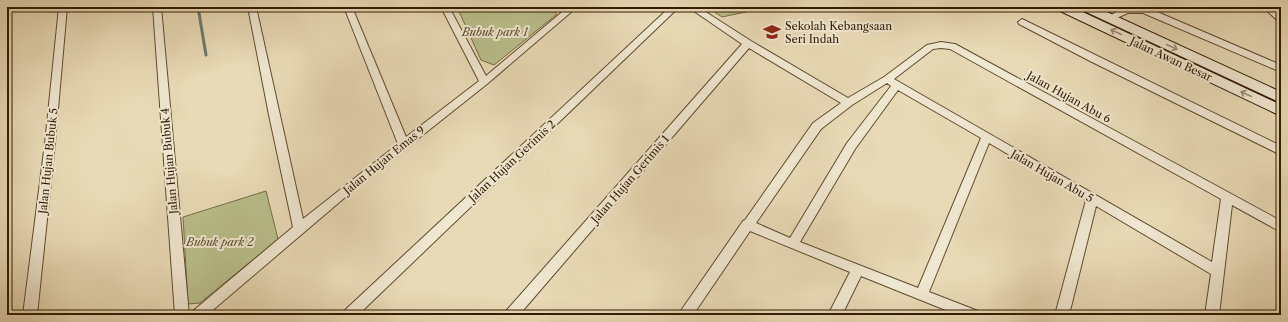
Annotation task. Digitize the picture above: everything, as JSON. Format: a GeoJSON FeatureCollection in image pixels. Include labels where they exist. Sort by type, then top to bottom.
{"type":"FeatureCollection","features":[{"type":"Feature","properties":{"kind":"main road","name":"Jalan Awan Besar"},"geometry":{"type":"LineString","coordinates":[[1062,7],[1281,111]]}},
{"type":"Feature","properties":{"kind":"main road","name":"Jalan Awan Besar"},"geometry":{"type":"LineString","coordinates":[[1086,7],[1281,98]]}},
{"type":"Feature","properties":{"kind":"street","name":"Jalan Hujan Bubuk 5"},"geometry":{"type":"LineString","coordinates":[[30,315],[50,143],[63,7]]}},
{"type":"Feature","properties":{"kind":"street","name":"Jalan Hujan Bubuk 4"},"geometry":{"type":"LineString","coordinates":[[157,7],[182,315]]}},
{"type":"Feature","properties":{"kind":"street"},"geometry":{"type":"LineString","coordinates":[[252,7],[300,230]]}},
{"type":"Feature","properties":{"kind":"street"},"geometry":{"type":"LineString","coordinates":[[348,7],[403,144]]}},
{"type":"Feature","properties":{"kind":"street"},"geometry":{"type":"LineString","coordinates":[[446,7],[484,82]]}},
{"type":"Feature","properties":{"kind":"street","name":"Jalan Hujan Gerimis 2"},"geometry":{"type":"LineString","coordinates":[[349,315],[675,7]]}},
{"type":"Feature","properties":{"kind":"street"},"geometry":{"type":"LineString","coordinates":[[692,7],[748,43],[848,103]]}},
{"type":"Feature","properties":{"kind":"street"},"geometry":{"type":"LineString","coordinates":[[1267,7],[1281,19]]}},
{"type":"Feature","properties":{"kind":"street","name":"Jalan Hujan Emas 9"},"geometry":{"type":"LineString","coordinates":[[198,315],[352,185],[484,82],[569,8]]}},
{"type":"Feature","properties":{"kind":"street"},"geometry":{"type":"LineString","coordinates":[[1110,18],[1132,9],[1145,10],[1281,69]]}},
{"type":"Feature","properties":{"kind":"street"},"geometry":{"type":"LineString","coordinates":[[1022,22],[1106,66],[1281,151]]}},
{"type":"Feature","properties":{"kind":"street","name":"Jalan Hujan Gerimis 1"},"geometry":{"type":"LineString","coordinates":[[511,315],[748,43]]}},
{"type":"Feature","properties":{"kind":"street","name":"Jalan Hujan Abu 6"},"geometry":{"type":"LineString","coordinates":[[685,315],[747,224],[817,126],[848,103],[892,82],[930,47],[941,45],[952,46],[1281,227]]}},
{"type":"Feature","properties":{"kind":"street"},"geometry":{"type":"LineString","coordinates":[[792,244],[851,146],[892,82]]}},
{"type":"Feature","properties":{"kind":"street","name":"Jalan Hujan Abu 5"},"geometry":{"type":"LineString","coordinates":[[892,82],[1092,200],[1217,271]]}},
{"type":"Feature","properties":{"kind":"street"},"geometry":{"type":"LineString","coordinates":[[922,294],[986,138]]}},
{"type":"Feature","properties":{"kind":"street"},"geometry":{"type":"LineString","coordinates":[[1212,315],[1227,197]]}},
{"type":"Feature","properties":{"kind":"street"},"geometry":{"type":"LineString","coordinates":[[1062,315],[1092,200]]}},
{"type":"Feature","properties":{"kind":"street"},"geometry":{"type":"LineString","coordinates":[[747,224],[792,244],[973,315]]}},
{"type":"Feature","properties":{"kind":"street"},"geometry":{"type":"LineString","coordinates":[[835,315],[858,269]]}},
{"type":"Feature","properties":{"kind":"green space","name":"Bubuk park 1"},"geometry":{"type":"Polygon","coordinates":[[[457,7],[551,7],[556,9],[556,15],[494,65],[481,60],[457,7]]]}},
{"type":"Feature","properties":{"kind":"green space"},"geometry":{"type":"Polygon","coordinates":[[[707,7],[769,7],[722,17],[707,7]]]}},
{"type":"Feature","properties":{"kind":"green space","name":"Bubuk park 2"},"geometry":{"type":"Polygon","coordinates":[[[266,191],[278,239],[200,303],[188,304],[183,217],[266,191]]]}},
{"type":"Feature","properties":{"kind":"waterway"},"geometry":{"type":"LineString","coordinates":[[198,7],[206,55]]}},
{"type":"Feature","properties":{"kind":"place","name":"Sekolah Kebangsaan Seri Indah"},"geometry":{"type":"Point","coordinates":[772,32]}}]}
